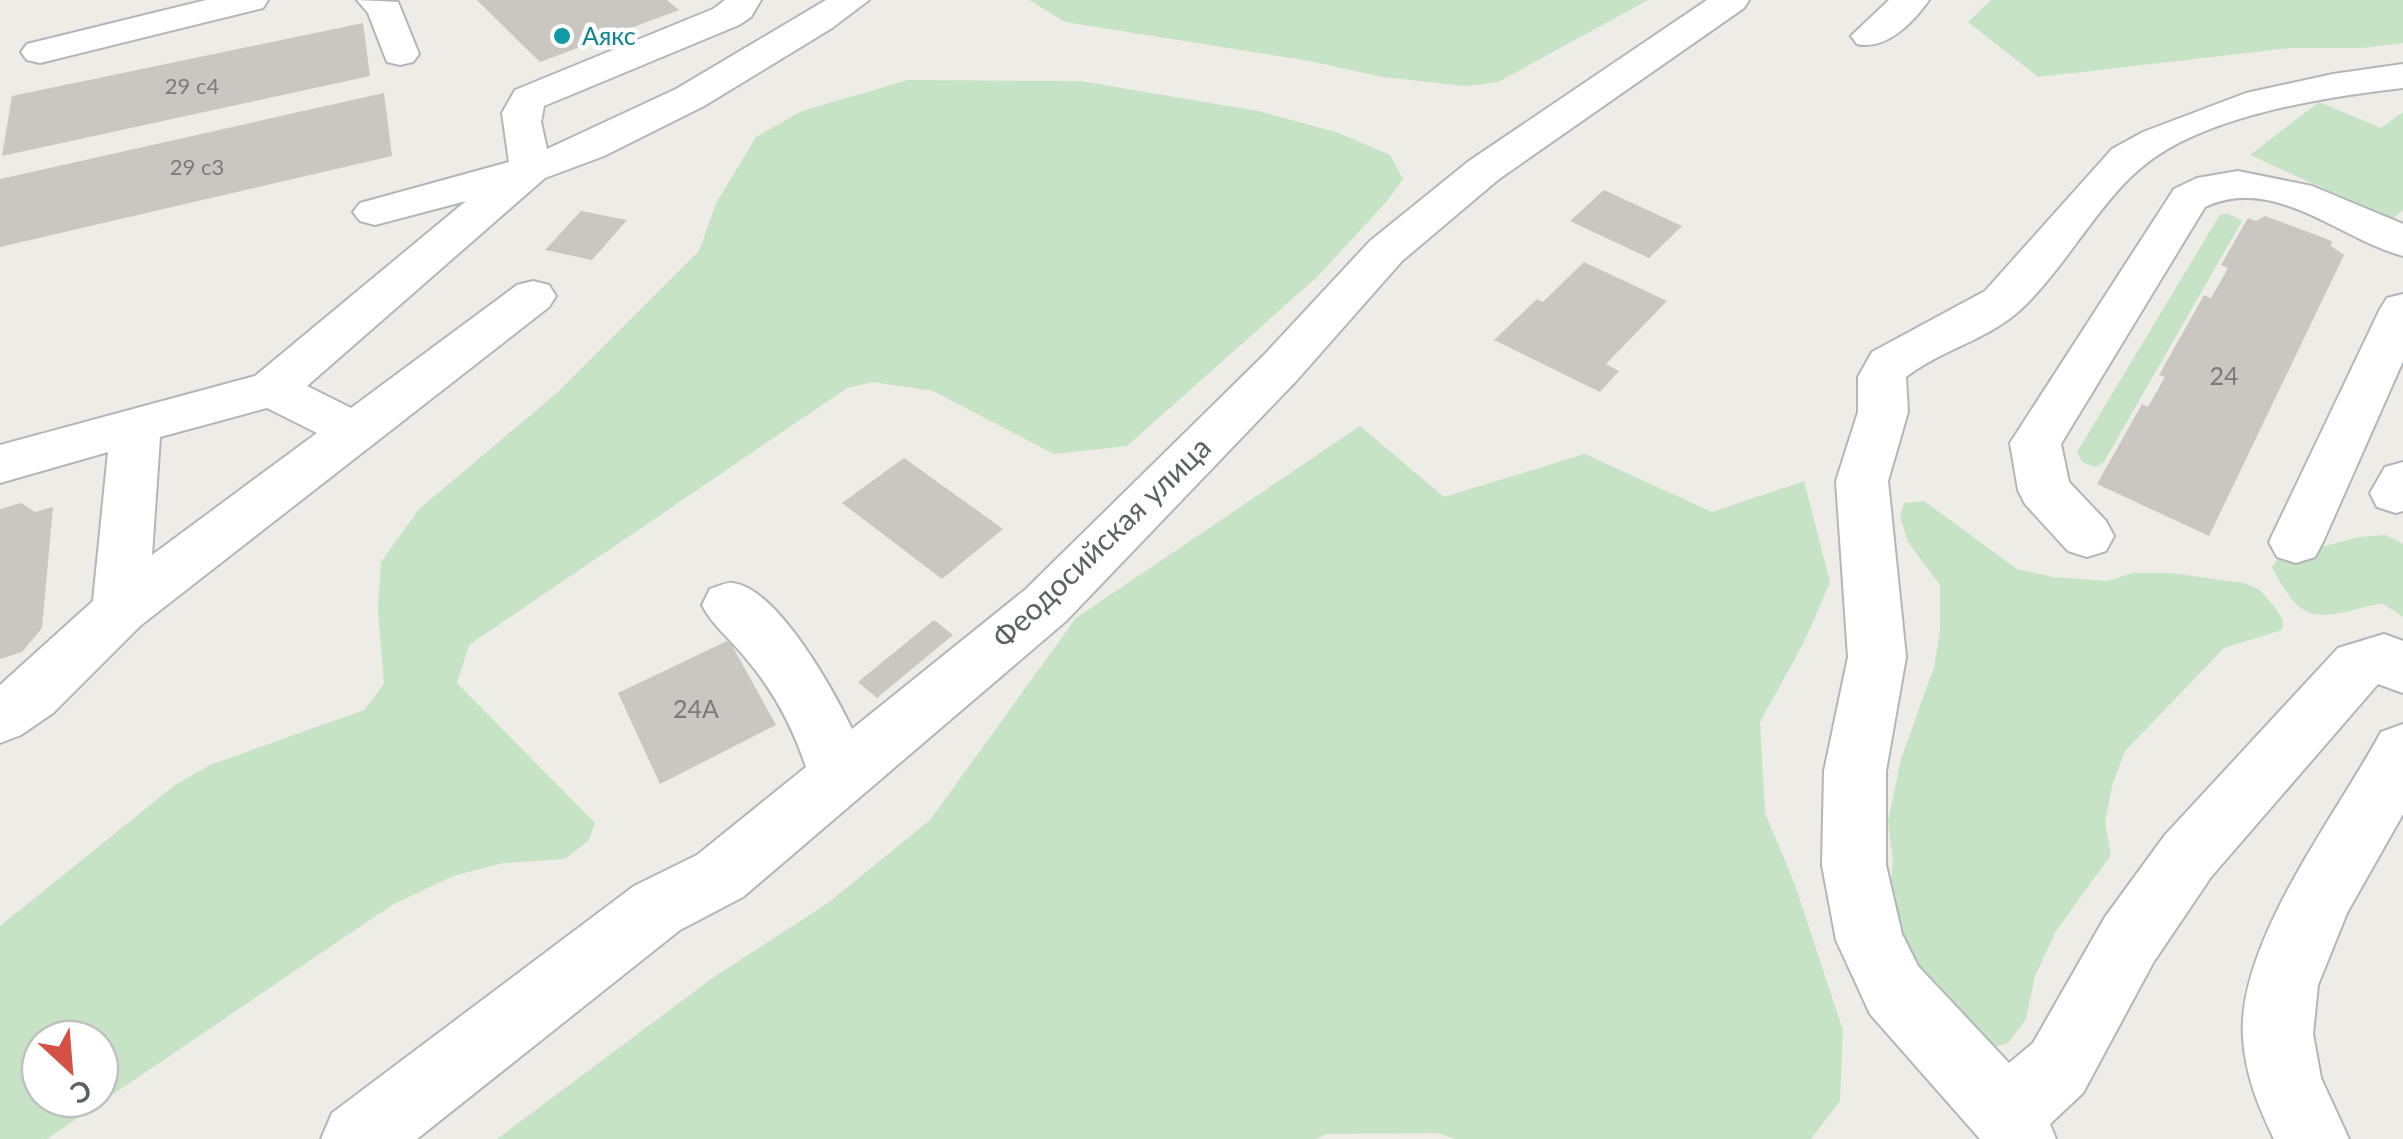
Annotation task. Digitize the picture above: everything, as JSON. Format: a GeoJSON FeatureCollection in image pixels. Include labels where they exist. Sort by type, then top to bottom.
{"type":"FeatureCollection","features":[{"type":"Feature","properties":{"kind":"street"},"geometry":{"type":"LineString","coordinates":[[40,52],[250,0]]}},
{"type":"Feature","properties":{"kind":"street"},"geometry":{"type":"LineString","coordinates":[[375,0],[385,10],[400,54]]}},
{"type":"Feature","properties":{"kind":"street"},"geometry":{"type":"LineString","coordinates":[[532,168],[520,115],[528,98],[726,17],[743,0]]}},
{"type":"Feature","properties":{"kind":"street"},"geometry":{"type":"LineString","coordinates":[[376,212],[532,168],[587,148],[704,91],[851,0]]}},
{"type":"Feature","properties":{"kind":"street"},"geometry":{"type":"LineString","coordinates":[[1870,36],[1911,0]]}},
{"type":"Feature","properties":{"kind":"street","name":"Феодосийская улица"},"geometry":{"type":"LineString","coordinates":[[358,1139],[657,908],[720,876],[1046,605],[1280,368],[1386,250],[1484,170],[1738,1]]}},
{"type":"Feature","properties":{"kind":"street"},"geometry":{"type":"LineString","coordinates":[[2403,76],[2320,86],[2177,130],[2139,150],[2127,158],[2001,302],[1889,364],[1882,377],[1883,412],[1862,481],[1875,598],[1877,657],[1855,771],[1854,865],[1870,940],[1894,990],[2012,1127],[2058,1068],[2129,940],[2201,841],[2359,665],[2384,658],[2403,668]]}},
{"type":"Feature","properties":{"kind":"street"},"geometry":{"type":"LineString","coordinates":[[2139,150],[2236,182],[2308,200],[2403,242]]}},
{"type":"Feature","properties":{"kind":"street"},"geometry":{"type":"LineString","coordinates":[[0,464],[272,389],[532,168]]}},
{"type":"Feature","properties":{"kind":"street"},"geometry":{"type":"LineString","coordinates":[[2087,536],[2044,490],[2035,443],[2189,198],[2214,184],[2236,182]]}},
{"type":"Feature","properties":{"kind":"street"},"geometry":{"type":"LineString","coordinates":[[0,717],[32,696],[120,610],[533,296]]}},
{"type":"Feature","properties":{"kind":"street"},"geometry":{"type":"LineString","coordinates":[[2296,542],[2403,310]]}},
{"type":"Feature","properties":{"kind":"street"},"geometry":{"type":"LineString","coordinates":[[272,389],[355,430]]}},
{"type":"Feature","properties":{"kind":"street"},"geometry":{"type":"LineString","coordinates":[[120,610],[136,426]]}},
{"type":"Feature","properties":{"kind":"street"},"geometry":{"type":"LineString","coordinates":[[730,606],[769,639],[786,663],[829,742],[840,777]]}},
{"type":"Feature","properties":{"kind":"street"},"geometry":{"type":"LineString","coordinates":[[2312,1139],[2286,1092],[2276,1030],[2283,974],[2325,883],[2388,786],[2403,752]]}},
{"type":"Feature","properties":{"kind":"green space"},"geometry":{"type":"Polygon","coordinates":[[[1029,0],[1648,0],[1498,82],[1466,86],[1382,77],[1310,61],[1065,22],[1029,0]]]}},
{"type":"Feature","properties":{"kind":"green space"},"geometry":{"type":"Polygon","coordinates":[[[1991,0],[2403,0],[2403,43],[2361,48],[2291,48],[2038,77],[1968,22],[1991,0]]]}},
{"type":"Feature","properties":{"kind":"green space"},"geometry":{"type":"Polygon","coordinates":[[[908,80],[1080,81],[1258,111],[1336,132],[1390,155],[1403,179],[1318,276],[1127,446],[1054,454],[933,391],[873,382],[847,388],[469,645],[457,683],[595,823],[589,840],[565,859],[503,863],[453,876],[392,905],[120,1089],[120,1019],[20,1019],[20,1119],[76,1119],[47,1139],[0,1139],[0,926],[175,785],[210,765],[364,710],[384,684],[378,609],[381,562],[419,509],[558,392],[699,251],[716,203],[756,137],[802,111],[908,80]]]}},
{"type":"Feature","properties":{"kind":"green space"},"geometry":{"type":"Polygon","coordinates":[[[2319,102],[2381,128],[2403,112],[2403,210],[2392,220],[2250,155],[2319,102]]]}},
{"type":"Feature","properties":{"kind":"green space"},"geometry":{"type":"Polygon","coordinates":[[[2227,213],[2242,221],[2104,462],[2095,467],[2082,462],[2077,452],[2219,216],[2227,213]]]}},
{"type":"Feature","properties":{"kind":"green space"},"geometry":{"type":"Polygon","coordinates":[[[1360,426],[1444,497],[1585,454],[1712,512],[1804,481],[1830,582],[1804,642],[1760,722],[1765,813],[1794,882],[1843,1030],[1840,1101],[1811,1139],[1455,1139],[1437,1133],[1327,1134],[1316,1139],[497,1139],[711,979],[828,903],[930,820],[1076,618],[1360,426]]]}},
{"type":"Feature","properties":{"kind":"green space"},"geometry":{"type":"Polygon","coordinates":[[[1924,501],[2017,569],[2053,577],[2107,581],[2133,573],[2171,573],[2243,583],[2259,589],[2283,620],[2282,630],[2224,648],[2125,751],[2112,786],[2105,822],[2111,855],[2056,931],[2035,976],[2026,1019],[2008,1043],[1985,1050],[1927,1002],[1888,907],[1893,862],[1888,822],[1901,759],[1934,667],[1940,631],[1940,585],[1908,542],[1900,517],[1904,503],[1924,501]]]}},
{"type":"Feature","properties":{"kind":"green space"},"geometry":{"type":"Polygon","coordinates":[[[2386,535],[2403,544],[2403,617],[2382,603],[2328,615],[2305,610],[2294,602],[2272,567],[2279,558],[2359,537],[2386,535]]]}},
{"type":"Feature","properties":{"kind":"building","name":"Аякс"},"geometry":{"type":"Polygon","coordinates":[[[477,0],[667,0],[679,10],[540,62],[477,0]]]}},
{"type":"Feature","properties":{"kind":"building"},"geometry":{"type":"Polygon","coordinates":[[[363,23],[370,76],[2,156],[12,96],[363,23]]]}},
{"type":"Feature","properties":{"kind":"building"},"geometry":{"type":"Polygon","coordinates":[[[384,93],[392,156],[0,247],[0,179],[384,93]]]}},
{"type":"Feature","properties":{"kind":"building"},"geometry":{"type":"Polygon","coordinates":[[[1604,190],[1682,226],[1649,258],[1570,221],[1604,190]]]}},
{"type":"Feature","properties":{"kind":"building"},"geometry":{"type":"Polygon","coordinates":[[[581,211],[627,220],[592,260],[545,250],[581,211]]]}},
{"type":"Feature","properties":{"kind":"building"},"geometry":{"type":"Polygon","coordinates":[[[2265,216],[2332,241],[2331,246],[2344,255],[2209,536],[2097,484],[2142,404],[2148,407],[2165,377],[2159,375],[2204,295],[2211,298],[2228,268],[2221,265],[2248,218],[2256,221],[2265,216]]]}},
{"type":"Feature","properties":{"kind":"building"},"geometry":{"type":"Polygon","coordinates":[[[1584,262],[1667,301],[1606,364],[1619,371],[1600,392],[1494,340],[1537,299],[1543,302],[1584,262]]]}},
{"type":"Feature","properties":{"kind":"building"},"geometry":{"type":"Polygon","coordinates":[[[904,458],[1003,529],[942,579],[842,503],[904,458]]]}},
{"type":"Feature","properties":{"kind":"building"},"geometry":{"type":"Polygon","coordinates":[[[21,503],[35,512],[53,507],[42,628],[22,652],[0,659],[0,509],[21,503]]]}},
{"type":"Feature","properties":{"kind":"building"},"geometry":{"type":"Polygon","coordinates":[[[934,620],[953,635],[877,698],[858,682],[934,620]]]}},
{"type":"Feature","properties":{"kind":"building"},"geometry":{"type":"Polygon","coordinates":[[[729,640],[776,725],[660,784],[618,693],[729,640]]]}},
{"type":"Feature","properties":{"kind":"place","name":"Аякс"},"geometry":{"type":"Point","coordinates":[562,36]}}]}
